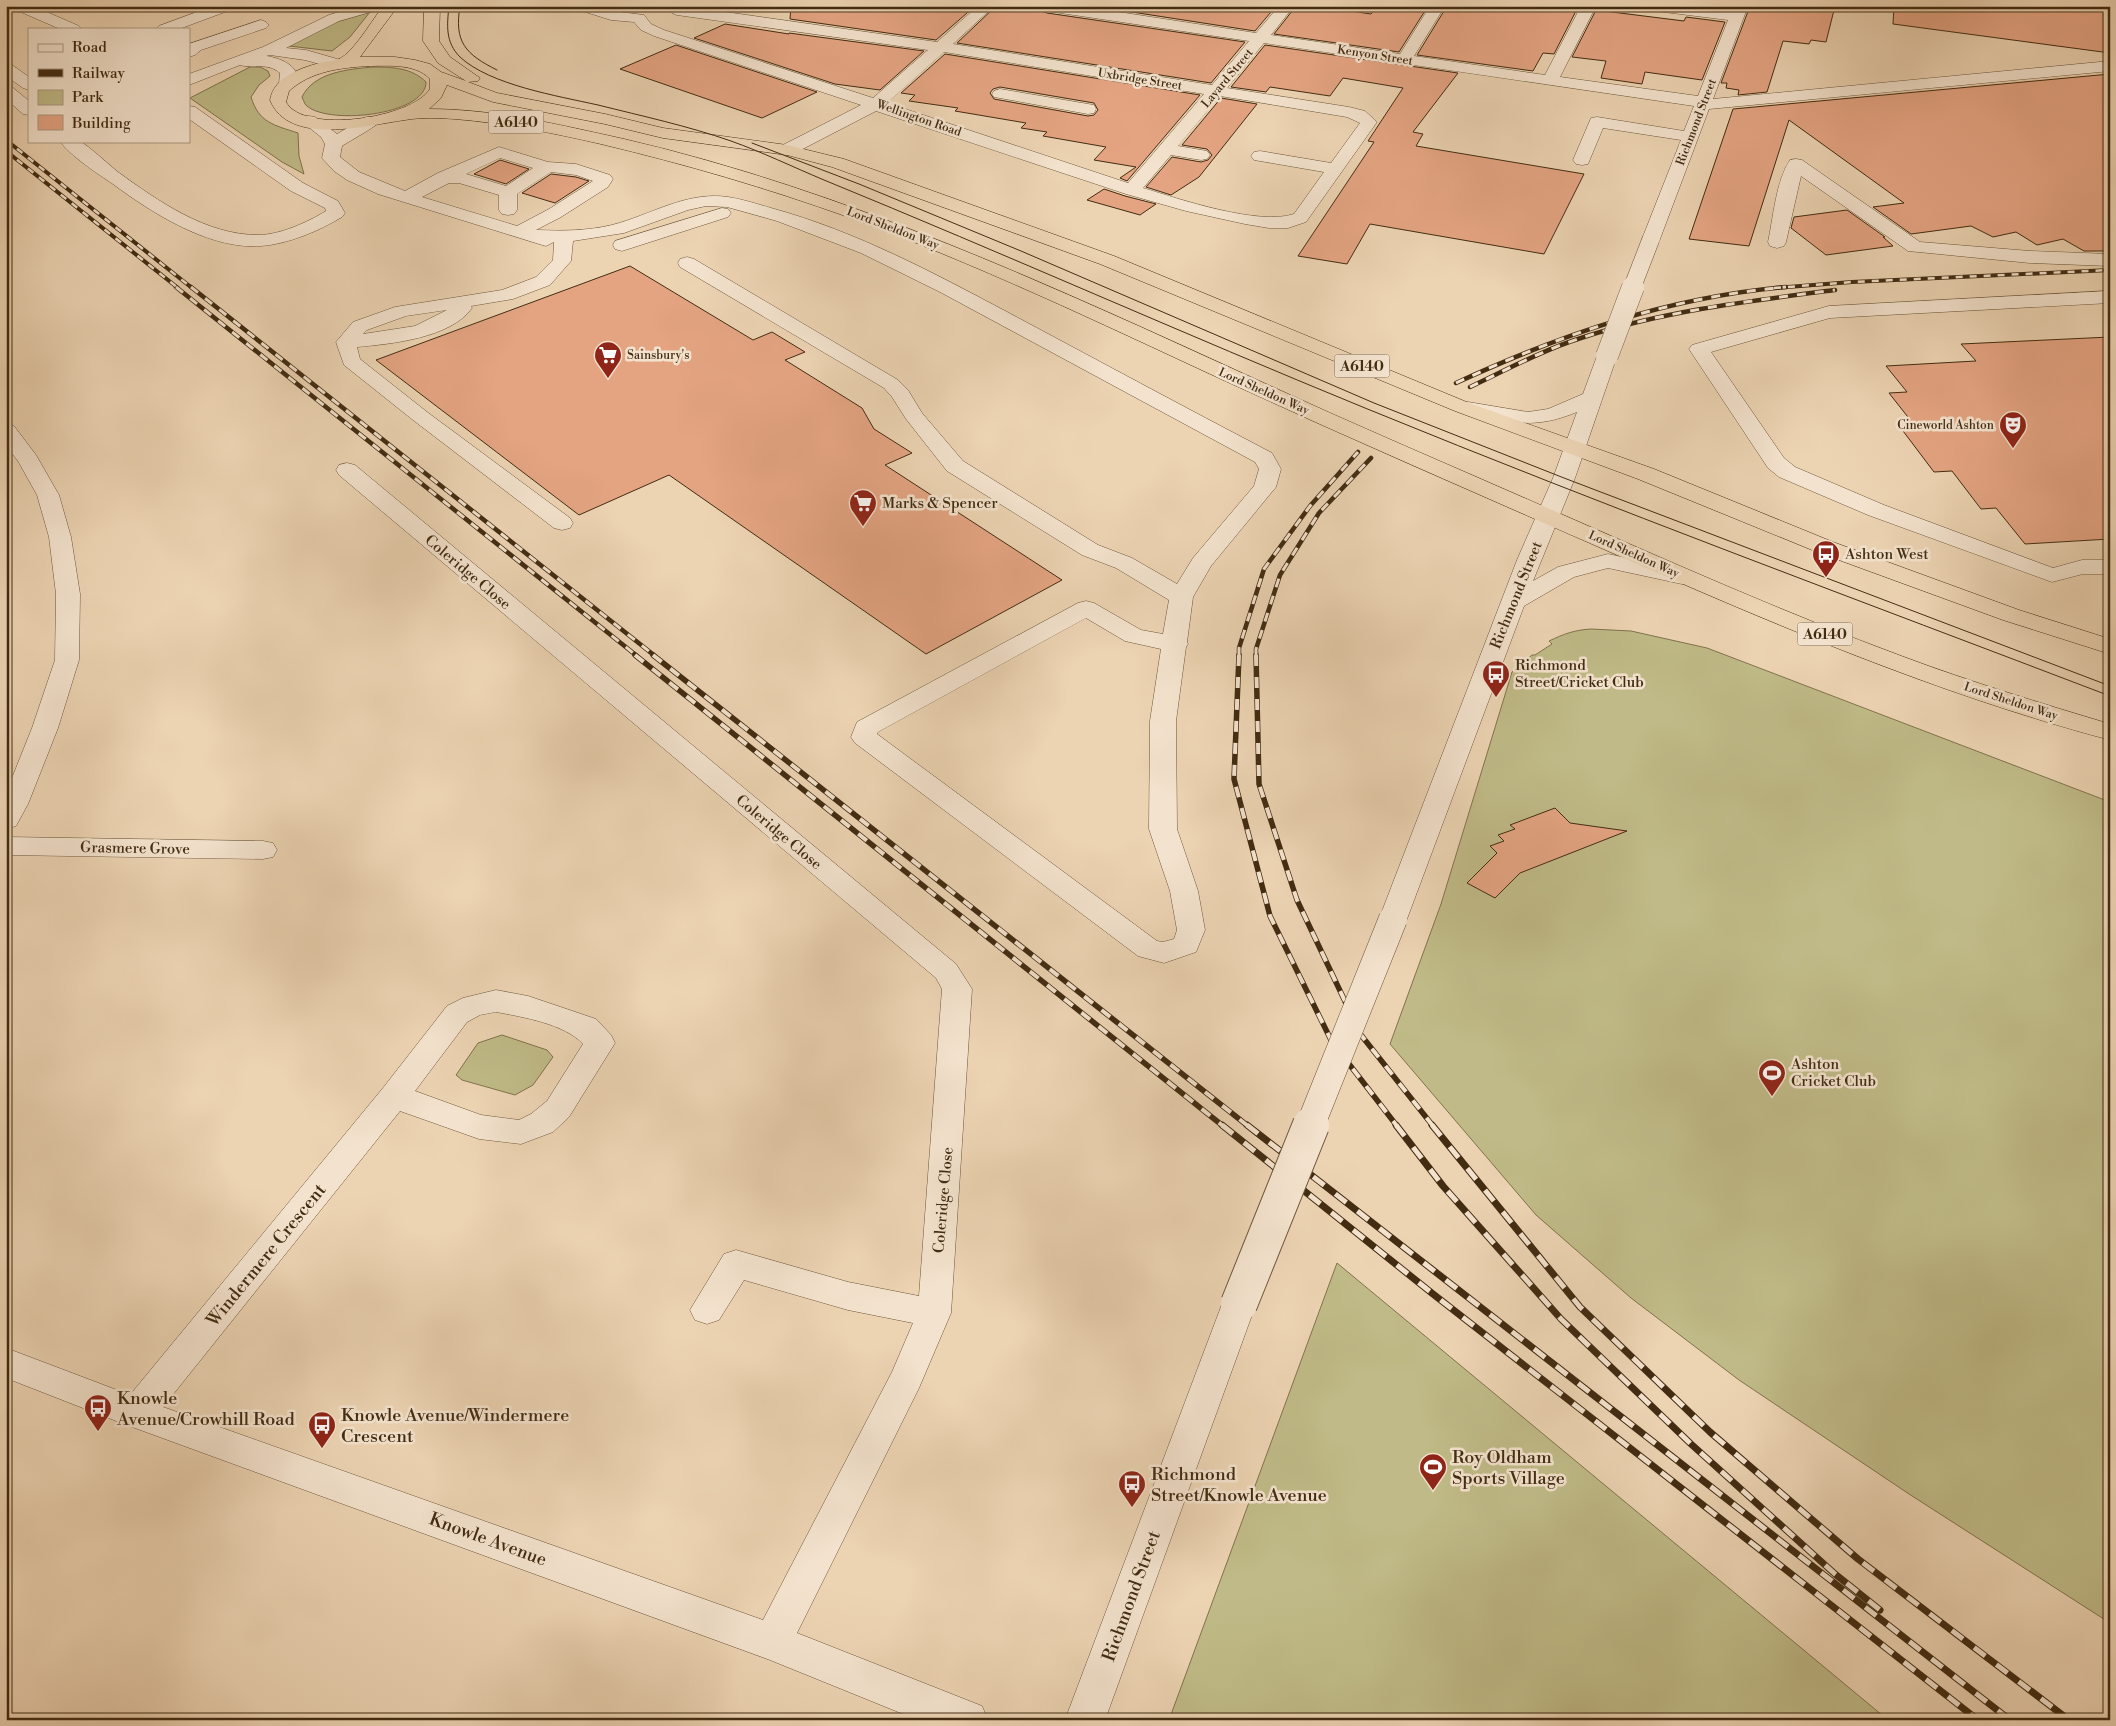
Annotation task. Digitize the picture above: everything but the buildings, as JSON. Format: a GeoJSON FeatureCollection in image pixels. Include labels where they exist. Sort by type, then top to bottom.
{"type":"FeatureCollection","features":[{"type":"Feature","properties":{"kind":"highway"},"geometry":{"type":"LineString","coordinates":[[341,64],[360,48],[391,6]]}},
{"type":"Feature","properties":{"kind":"highway"},"geometry":{"type":"LineString","coordinates":[[401,115],[426,103],[439,89],[440,83],[431,72],[415,38],[418,15],[425,6]]}},
{"type":"Feature","properties":{"kind":"highway","name":"A6140"},"geometry":{"type":"LineString","coordinates":[[432,6],[431,41],[444,60],[464,74],[498,89],[663,134],[731,141],[787,150],[838,163],[1107,260],[1462,407],[1646,474],[1825,547],[2011,615],[2110,647]]}},
{"type":"Feature","properties":{"kind":"highway"},"geometry":{"type":"LineString","coordinates":[[287,84],[312,71],[341,64],[392,61],[412,64],[431,72]]}},
{"type":"Feature","properties":{"kind":"highway","name":"A6140"},"geometry":{"type":"LineString","coordinates":[[431,72],[493,97],[605,119]]}},
{"type":"Feature","properties":{"kind":"highway","name":"A6140"},"geometry":{"type":"LineString","coordinates":[[287,84],[281,90],[277,99],[279,106],[294,117],[331,124],[372,122],[401,115]]}},
{"type":"Feature","properties":{"kind":"highway","name":"Lord Sheldon Way"},"geometry":{"type":"LineString","coordinates":[[401,115],[436,112],[468,114],[629,144],[813,197],[990,266],[1332,422],[1692,580],[1870,653],[2025,707],[2110,732]]}},
{"type":"Feature","properties":{"kind":"street"},"geometry":{"type":"LineString","coordinates":[[6,6],[28,15],[20,16]]}},
{"type":"Feature","properties":{"kind":"street"},"geometry":{"type":"LineString","coordinates":[[167,28],[228,6]]}},
{"type":"Feature","properties":{"kind":"street"},"geometry":{"type":"LineString","coordinates":[[190,80],[269,50],[334,18],[376,6]]}},
{"type":"Feature","properties":{"kind":"street"},"geometry":{"type":"LineString","coordinates":[[581,6],[611,15],[639,18],[655,6]]}},
{"type":"Feature","properties":{"kind":"street"},"geometry":{"type":"LineString","coordinates":[[787,150],[876,104],[942,48],[987,6]]}},
{"type":"Feature","properties":{"kind":"street","name":"Kenyon Street"},"geometry":{"type":"LineString","coordinates":[[1047,6],[1703,103],[2110,66]]}},
{"type":"Feature","properties":{"kind":"street"},"geometry":{"type":"LineString","coordinates":[[1135,19],[1147,6]]}},
{"type":"Feature","properties":{"kind":"street","name":"Layard Street"},"geometry":{"type":"LineString","coordinates":[[1132,190],[1287,6]]}},
{"type":"Feature","properties":{"kind":"street"},"geometry":{"type":"LineString","coordinates":[[1404,60],[1438,6]]}},
{"type":"Feature","properties":{"kind":"street"},"geometry":{"type":"LineString","coordinates":[[1550,81],[1589,6]]}},
{"type":"Feature","properties":{"kind":"street"},"geometry":{"type":"LineString","coordinates":[[1656,6],[1739,12]]}},
{"type":"Feature","properties":{"kind":"street","name":"Richmond Street"},"geometry":{"type":"LineString","coordinates":[[1085,1720],[1239,1304],[1393,919],[1512,602],[1574,449],[1651,239],[1739,12]]}},
{"type":"Feature","properties":{"kind":"street","name":"Uxbridge Street"},"geometry":{"type":"LineString","coordinates":[[685,14],[942,48],[1078,69],[1348,112],[1365,118],[1369,122],[1300,218],[1295,222],[1287,224],[1270,223],[1204,210]]}},
{"type":"Feature","properties":{"kind":"street"},"geometry":{"type":"LineString","coordinates":[[20,16],[70,28]]}},
{"type":"Feature","properties":{"kind":"street","name":"Wellington Road"},"geometry":{"type":"LineString","coordinates":[[639,18],[646,27],[659,33],[1132,190],[1204,210]]}},
{"type":"Feature","properties":{"kind":"street"},"geometry":{"type":"LineString","coordinates":[[190,51],[195,47],[261,25]]}},
{"type":"Feature","properties":{"kind":"street"},"geometry":{"type":"LineString","coordinates":[[269,50],[306,55],[341,64]]}},
{"type":"Feature","properties":{"kind":"street"},"geometry":{"type":"LineString","coordinates":[[190,58],[250,56]]}},
{"type":"Feature","properties":{"kind":"street"},"geometry":{"type":"LineString","coordinates":[[222,66],[254,61],[275,62],[284,66],[288,72],[287,84]]}},
{"type":"Feature","properties":{"kind":"street"},"geometry":{"type":"LineString","coordinates":[[6,68],[28,84]]}},
{"type":"Feature","properties":{"kind":"street"},"geometry":{"type":"LineString","coordinates":[[1043,101],[1078,69]]}},
{"type":"Feature","properties":{"kind":"street"},"geometry":{"type":"LineString","coordinates":[[6,90],[28,109]]}},
{"type":"Feature","properties":{"kind":"street"},"geometry":{"type":"LineString","coordinates":[[1000,94],[1088,109]]}},
{"type":"Feature","properties":{"kind":"street"},"geometry":{"type":"LineString","coordinates":[[69,142],[150,203],[205,230],[258,241],[281,237],[325,220],[336,213],[332,205],[297,187],[190,112]]}},
{"type":"Feature","properties":{"kind":"street"},"geometry":{"type":"LineString","coordinates":[[309,121],[328,134],[334,144]]}},
{"type":"Feature","properties":{"kind":"street"},"geometry":{"type":"LineString","coordinates":[[372,122],[349,133],[334,144],[331,158],[345,172],[360,180],[490,224],[524,234],[564,241],[585,250],[600,250],[630,243],[708,216],[753,210],[820,230],[875,253],[947,288],[1264,458],[1270,469],[1265,487],[1202,563],[1181,597],[1176,644],[1163,721],[1163,829],[1184,891],[1191,930],[1186,945],[1164,953],[1148,949],[864,737],[866,728],[1086,608],[1134,636],[1176,644]]}},
{"type":"Feature","properties":{"kind":"street"},"geometry":{"type":"LineString","coordinates":[[1582,160],[1598,122],[1691,137]]}},
{"type":"Feature","properties":{"kind":"street"},"geometry":{"type":"LineString","coordinates":[[1167,149],[1201,155]]}},
{"type":"Feature","properties":{"kind":"street"},"geometry":{"type":"LineString","coordinates":[[407,197],[491,154],[500,152],[547,167],[569,167],[604,178],[602,183],[524,234]]}},
{"type":"Feature","properties":{"kind":"street"},"geometry":{"type":"LineString","coordinates":[[1260,156],[1335,169]]}},
{"type":"Feature","properties":{"kind":"street"},"geometry":{"type":"LineString","coordinates":[[1777,242],[1788,189],[1796,164],[1915,247],[2030,257],[2110,260]]}},
{"type":"Feature","properties":{"kind":"street"},"geometry":{"type":"LineString","coordinates":[[444,177],[460,178],[508,192],[547,167]]}},
{"type":"Feature","properties":{"kind":"street"},"geometry":{"type":"LineString","coordinates":[[490,224],[503,216],[509,208],[508,192]]}},
{"type":"Feature","properties":{"kind":"street"},"geometry":{"type":"LineString","coordinates":[[562,523],[420,416],[351,361],[346,342],[360,326],[402,311],[506,295],[543,281],[562,261],[564,241]]}},
{"type":"Feature","properties":{"kind":"street"},"geometry":{"type":"LineString","coordinates":[[687,263],[891,384],[901,394],[913,415],[955,466],[1090,550],[1124,563],[1181,597]]}},
{"type":"Feature","properties":{"kind":"street"},"geometry":{"type":"LineString","coordinates":[[2110,297],[1829,312],[1700,348],[1776,463],[1787,472],[1876,510],[2052,575],[2082,567],[2110,568]]}},
{"type":"Feature","properties":{"kind":"street"},"geometry":{"type":"LineString","coordinates":[[1462,407],[1528,418],[1552,415],[1592,398]]}},
{"type":"Feature","properties":{"kind":"street"},"geometry":{"type":"LineString","coordinates":[[6,431],[28,460],[48,495],[60,538],[68,594],[66,660],[45,728],[15,804],[6,820]]}},
{"type":"Feature","properties":{"kind":"street","name":"Coleridge Close"},"geometry":{"type":"LineString","coordinates":[[347,470],[946,971],[957,989],[948,1151],[934,1314],[907,1377],[772,1642]]}},
{"type":"Feature","properties":{"kind":"street"},"geometry":{"type":"LineString","coordinates":[[1512,602],[1566,572],[1608,561],[1692,580]]}},
{"type":"Feature","properties":{"kind":"street","name":"Grasmere Grove"},"geometry":{"type":"LineString","coordinates":[[6,846],[263,850]]}},
{"type":"Feature","properties":{"kind":"street","name":"Windermere Crescent"},"geometry":{"type":"LineString","coordinates":[[137,1413],[394,1096],[457,1014],[473,1006],[496,1001],[528,1007],[584,1027],[600,1043],[558,1109],[542,1123],[522,1132],[479,1127],[394,1096]]}},
{"type":"Feature","properties":{"kind":"street"},"geometry":{"type":"LineString","coordinates":[[707,1310],[736,1264],[848,1296],[934,1314]]}},
{"type":"Feature","properties":{"kind":"street","name":"Knowle Avenue"},"geometry":{"type":"LineString","coordinates":[[6,1363],[137,1413],[772,1642],[968,1720]]}},
{"type":"Feature","properties":{"kind":"green space"},"geometry":{"type":"Polygon","coordinates":[[[370,12],[350,37],[332,51],[289,46],[326,25],[370,12]]]}},
{"type":"Feature","properties":{"kind":"green space"},"geometry":{"type":"Polygon","coordinates":[[[250,67],[260,67],[268,71],[270,76],[259,85],[251,97],[254,106],[268,122],[298,133],[299,156],[304,174],[282,162],[190,98],[250,67]]]}},
{"type":"Feature","properties":{"kind":"green space"},"geometry":{"type":"Polygon","coordinates":[[[374,67],[395,68],[421,77],[426,82],[422,94],[410,103],[392,110],[351,116],[332,115],[315,111],[305,104],[302,97],[315,82],[323,77],[343,71],[374,67]]]}},
{"type":"Feature","properties":{"kind":"green space","name":"Ashton Cricket Club"},"geometry":{"type":"Polygon","coordinates":[[[1579,630],[1631,631],[1707,648],[2110,802],[2110,1623],[1909,1494],[1739,1380],[1631,1298],[1536,1215],[1390,1044],[1441,904],[1512,672],[1532,655],[1552,644],[1549,641],[1579,630]]]}},
{"type":"Feature","properties":{"kind":"green space"},"geometry":{"type":"Polygon","coordinates":[[[502,1035],[547,1050],[553,1057],[533,1085],[515,1095],[462,1080],[456,1075],[478,1043],[502,1035]]]}},
{"type":"Feature","properties":{"kind":"green space","name":"Roy Oldham Sports Village"},"geometry":{"type":"Polygon","coordinates":[[[1337,1263],[1888,1720],[1169,1720],[1337,1263]]]}},
{"type":"Feature","properties":{"kind":"tram line"},"geometry":{"type":"LineString","coordinates":[[449,6],[448,33],[455,51],[473,67],[489,75],[525,88],[665,121],[743,145],[1297,380],[1458,445],[2110,696]]}},
{"type":"Feature","properties":{"kind":"tram line"},"geometry":{"type":"LineString","coordinates":[[460,6],[459,29],[464,46],[477,58],[497,70]]}},
{"type":"Feature","properties":{"kind":"tram line"},"geometry":{"type":"LineString","coordinates":[[752,143],[859,184],[1021,251],[1374,403],[1564,478],[2110,686]]}},
{"type":"Feature","properties":{"kind":"railway"},"geometry":{"type":"LineString","coordinates":[[6,140],[192,288]]}},
{"type":"Feature","properties":{"kind":"railway"},"geometry":{"type":"LineString","coordinates":[[6,151],[178,288]]}},
{"type":"Feature","properties":{"kind":"railway"},"geometry":{"type":"LineString","coordinates":[[1784,287],[1852,282],[2110,270]]}},
{"type":"Feature","properties":{"kind":"railway"},"geometry":{"type":"LineString","coordinates":[[176,287],[637,656]]}},
{"type":"Feature","properties":{"kind":"railway"},"geometry":{"type":"LineString","coordinates":[[191,287],[655,656]]}},
{"type":"Feature","properties":{"kind":"railway"},"geometry":{"type":"LineString","coordinates":[[1456,383],[1536,349],[1617,320],[1700,299],[1784,287]]}},
{"type":"Feature","properties":{"kind":"railway"},"geometry":{"type":"LineString","coordinates":[[1774,288],[1784,287]]}},
{"type":"Feature","properties":{"kind":"railway"},"geometry":{"type":"LineString","coordinates":[[1470,387],[1553,348],[1612,329],[1707,308],[1835,290]]}},
{"type":"Feature","properties":{"kind":"railway"},"geometry":{"type":"LineString","coordinates":[[1239,655],[1239,648],[1264,569],[1310,506],[1358,452]]}},
{"type":"Feature","properties":{"kind":"railway"},"geometry":{"type":"LineString","coordinates":[[1256,655],[1256,649],[1280,575],[1319,513],[1371,458]]}},
{"type":"Feature","properties":{"kind":"railway"},"geometry":{"type":"LineString","coordinates":[[635,655],[1223,1126]]}},
{"type":"Feature","properties":{"kind":"railway"},"geometry":{"type":"LineString","coordinates":[[653,655],[1248,1126]]}},
{"type":"Feature","properties":{"kind":"railway"},"geometry":{"type":"LineString","coordinates":[[1239,655],[1234,779],[1270,916],[1332,1042],[1397,1126]]}},
{"type":"Feature","properties":{"kind":"railway"},"geometry":{"type":"LineString","coordinates":[[1256,655],[1259,784],[1297,900],[1361,1035],[1433,1126]]}},
{"type":"Feature","properties":{"kind":"railway"},"geometry":{"type":"LineString","coordinates":[[1222,1125],[1433,1294],[1978,1720]]}},
{"type":"Feature","properties":{"kind":"railway"},"geometry":{"type":"LineString","coordinates":[[1247,1125],[2010,1720]]}},
{"type":"Feature","properties":{"kind":"railway"},"geometry":{"type":"LineString","coordinates":[[1396,1125],[1443,1186],[1561,1319],[1691,1444],[1835,1574],[1880,1610]]}},
{"type":"Feature","properties":{"kind":"railway"},"geometry":{"type":"LineString","coordinates":[[1432,1125],[1580,1307],[1710,1432],[1858,1559],[2069,1720]]}},
{"type":"Feature","properties":{"kind":"place","name":"Sainsbury's"},"geometry":{"type":"Point","coordinates":[608,379]}},
{"type":"Feature","properties":{"kind":"place","name":"Cineworld Ashton"},"geometry":{"type":"Point","coordinates":[2013,449]}},
{"type":"Feature","properties":{"kind":"place","name":"Marks & Spencer"},"geometry":{"type":"Point","coordinates":[863,527]}},
{"type":"Feature","properties":{"kind":"place","name":"Ashton West"},"geometry":{"type":"Point","coordinates":[1826,578]}},
{"type":"Feature","properties":{"kind":"place","name":"Richmond Street/Cricket Club"},"geometry":{"type":"Point","coordinates":[1496,698]}},
{"type":"Feature","properties":{"kind":"place","name":"Ashton Cricket Club"},"geometry":{"type":"Point","coordinates":[1772,1097]}},
{"type":"Feature","properties":{"kind":"place","name":"Knowle Avenue/Crowhill Road"},"geometry":{"type":"Point","coordinates":[98,1432]}},
{"type":"Feature","properties":{"kind":"place","name":"Knowle Avenue/Windermere Crescent"},"geometry":{"type":"Point","coordinates":[322,1449]}},
{"type":"Feature","properties":{"kind":"place","name":"Roy Oldham Sports Village"},"geometry":{"type":"Point","coordinates":[1433,1491]}},
{"type":"Feature","properties":{"kind":"place","name":"Richmond Street/Knowle Avenue"},"geometry":{"type":"Point","coordinates":[1132,1508]}}]}
